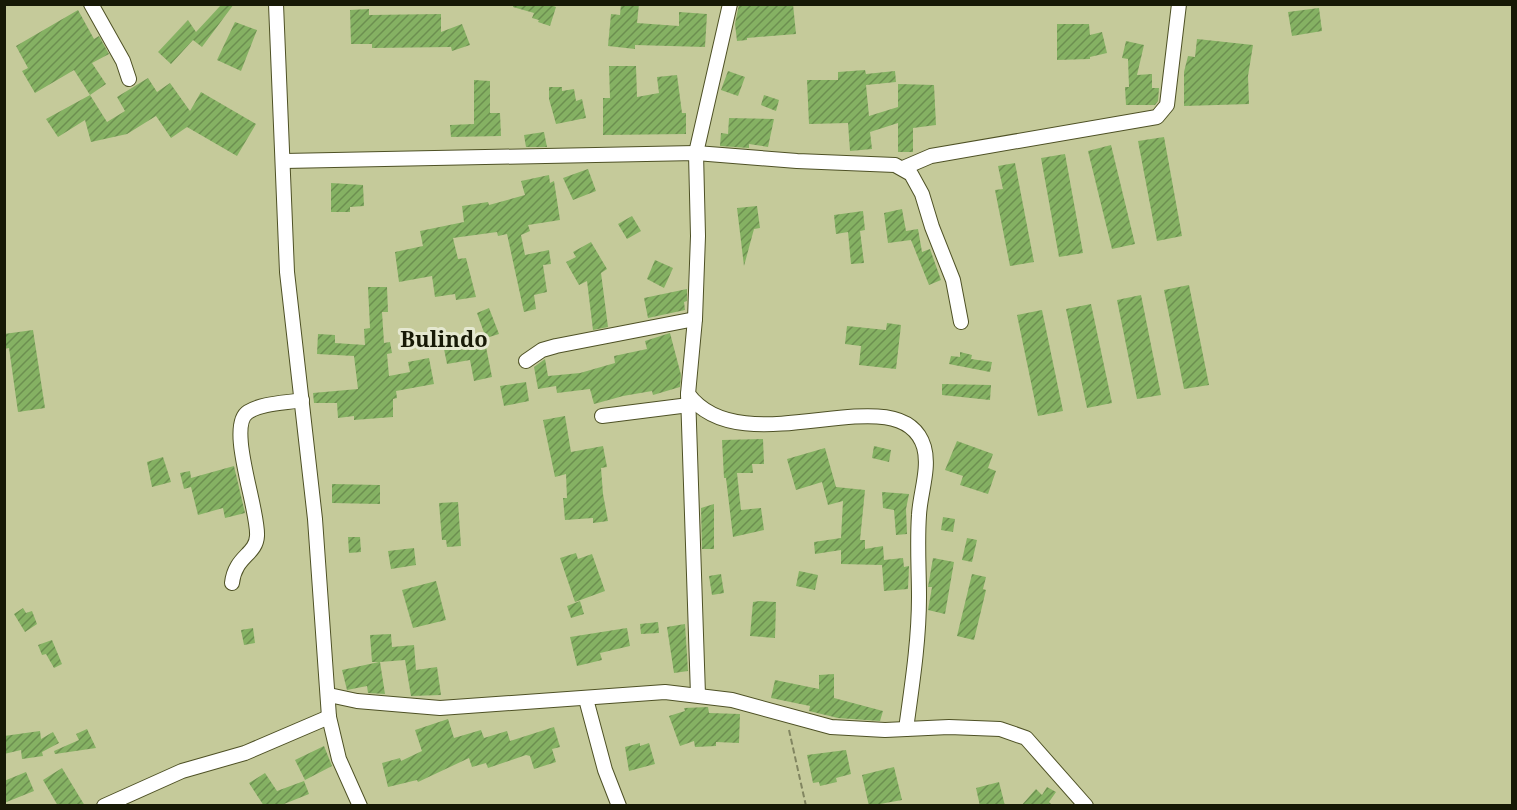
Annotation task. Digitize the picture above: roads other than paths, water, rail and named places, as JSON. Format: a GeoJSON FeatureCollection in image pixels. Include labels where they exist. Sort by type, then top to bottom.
{"type":"FeatureCollection","features":[{"type":"Feature","properties":{"kind":"street"},"geometry":{"type":"LineString","coordinates":[[91,4],[123,61],[129,79]]}},
{"type":"Feature","properties":{"kind":"street"},"geometry":{"type":"LineString","coordinates":[[276,4],[287,272],[302,400],[329,695],[329,717],[339,759],[360,806]]}},
{"type":"Feature","properties":{"kind":"street"},"geometry":{"type":"LineString","coordinates":[[698,695],[688,399],[695,319],[696,153],[730,4]]}},
{"type":"Feature","properties":{"kind":"street"},"geometry":{"type":"LineString","coordinates":[[903,168],[931,156],[1157,117],[1167,105],[1179,4]]}},
{"type":"Feature","properties":{"kind":"street"},"geometry":{"type":"LineString","coordinates":[[284,161],[696,153],[797,161],[895,165],[903,168],[917,182],[953,280],[961,322]]}},
{"type":"Feature","properties":{"kind":"street"},"geometry":{"type":"LineString","coordinates":[[526,361],[542,350],[556,346],[695,319]]}},
{"type":"Feature","properties":{"kind":"street"},"geometry":{"type":"LineString","coordinates":[[602,416],[688,399],[725,422],[737,424],[752,425],[859,416],[888,417],[900,421],[918,436],[924,448],[925,461],[919,512],[917,566],[919,597],[915,665],[906,729]]}},
{"type":"Feature","properties":{"kind":"street"},"geometry":{"type":"LineString","coordinates":[[231,583],[233,569],[254,548],[258,534],[255,507],[240,445],[241,420],[247,412],[258,408],[302,400]]}},
{"type":"Feature","properties":{"kind":"street"},"geometry":{"type":"LineString","coordinates":[[329,695],[357,701],[440,708],[665,693],[732,700],[831,727],[874,730],[982,728],[1015,732],[1037,747],[1086,806]]}},
{"type":"Feature","properties":{"kind":"street"},"geometry":{"type":"LineString","coordinates":[[586,699],[605,770],[619,806]]}},
{"type":"Feature","properties":{"kind":"street"},"geometry":{"type":"LineString","coordinates":[[104,806],[182,771],[245,753],[329,717]]}},
{"type":"Feature","properties":{"kind":"district","name":"Bulindo"},"geometry":{"type":"Point","coordinates":[444,338]}}]}
